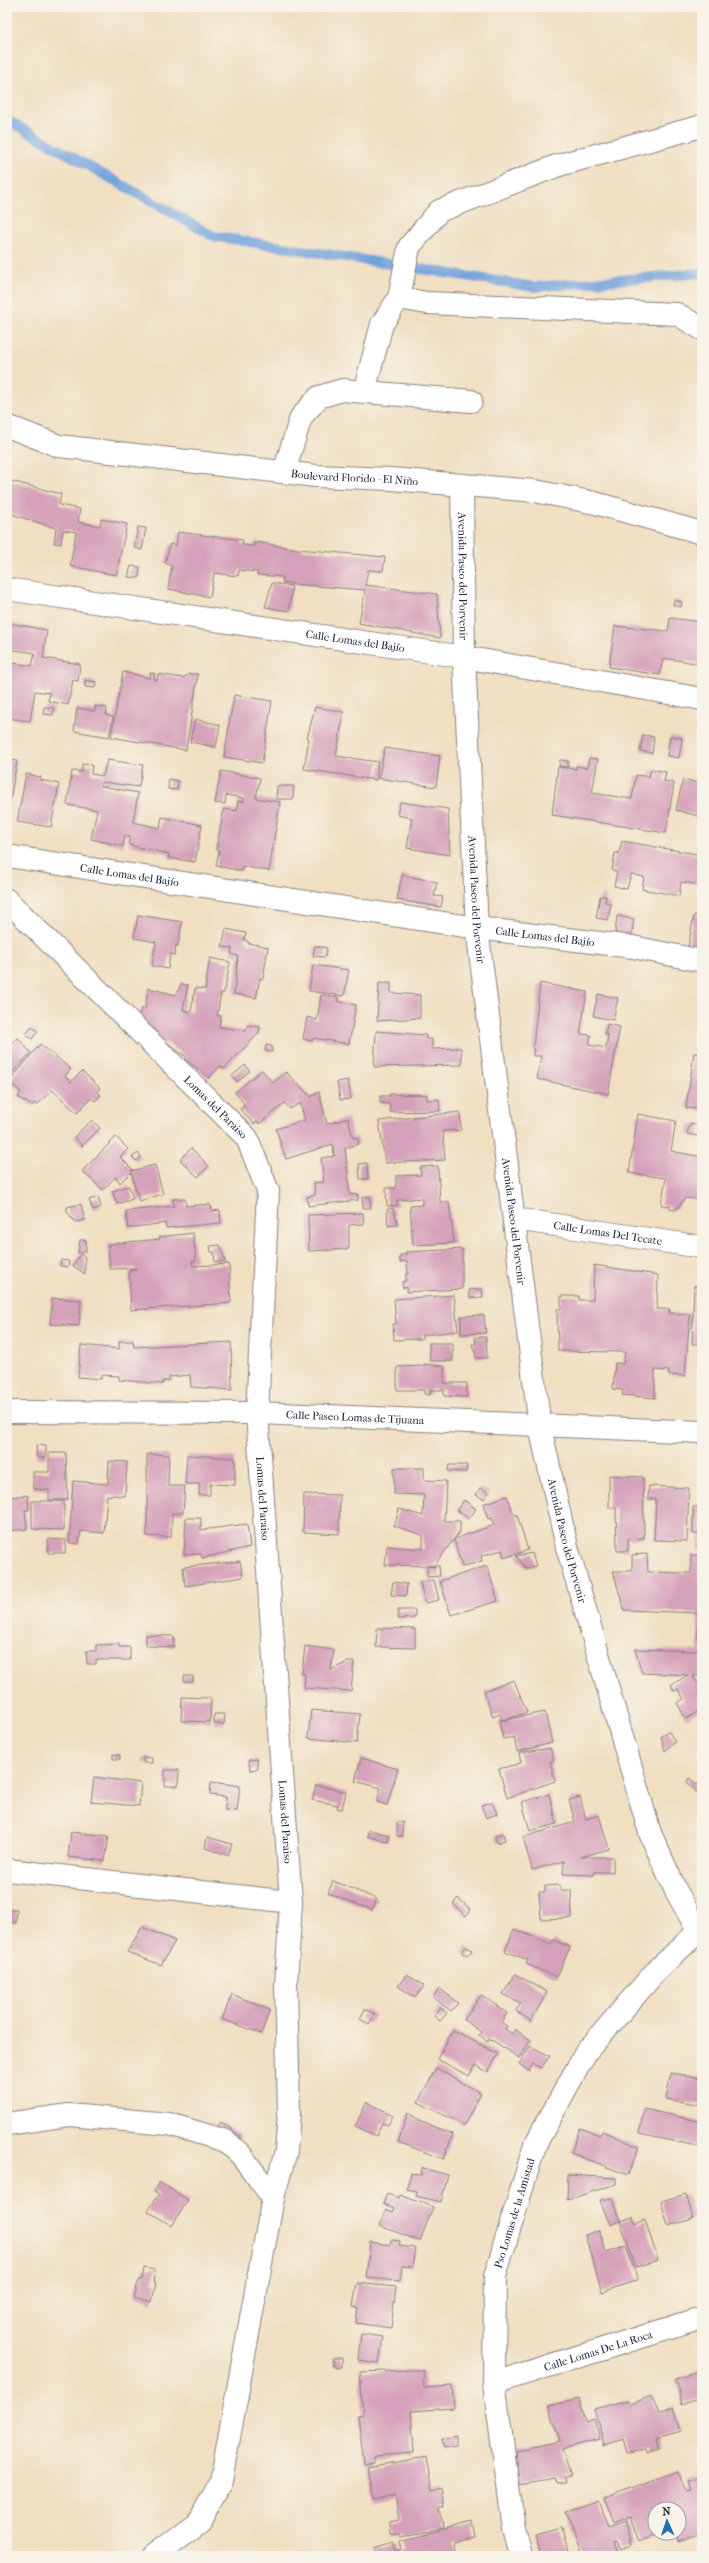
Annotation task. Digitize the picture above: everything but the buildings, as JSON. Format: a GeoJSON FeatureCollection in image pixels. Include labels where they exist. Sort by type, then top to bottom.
{"type":"FeatureCollection","features":[{"type":"Feature","properties":{"kind":"street"},"geometry":{"type":"LineString","coordinates":[[364,392],[382,324],[399,298],[408,247],[439,211],[559,165],[702,126]]}},
{"type":"Feature","properties":{"kind":"street"},"geometry":{"type":"LineString","coordinates":[[399,298],[427,303],[677,314],[702,329]]}},
{"type":"Feature","properties":{"kind":"street"},"geometry":{"type":"LineString","coordinates":[[284,472],[301,416],[319,397],[342,390],[470,401]]}},
{"type":"Feature","properties":{"kind":"street","name":"Boulevard Florido - El Niño"},"geometry":{"type":"LineString","coordinates":[[7,426],[59,446],[284,472],[535,491],[595,503],[702,533]]}},
{"type":"Feature","properties":{"kind":"street","name":"Avenida Paseo del Porvenir"},"geometry":{"type":"LineString","coordinates":[[462,486],[464,657],[477,928],[515,1219],[540,1427],[567,1547],[650,1833],[676,1891],[701,1930]]}},
{"type":"Feature","properties":{"kind":"street","name":"Calle Lomas del Bajío"},"geometry":{"type":"LineString","coordinates":[[7,589],[464,657],[702,699]]}},
{"type":"Feature","properties":{"kind":"street","name":"Calle Lomas del Bajío"},"geometry":{"type":"LineString","coordinates":[[7,856],[477,928],[633,947],[702,961]]}},
{"type":"Feature","properties":{"kind":"street","name":"Lomas del Paraiso"},"geometry":{"type":"LineString","coordinates":[[7,900],[247,1138],[268,1191],[257,1413],[291,1902],[286,1984],[289,2113],[286,2151],[273,2198],[221,2481],[200,2520],[153,2556]]}},
{"type":"Feature","properties":{"kind":"street","name":"Calle Lomas Del Tecate"},"geometry":{"type":"LineString","coordinates":[[515,1219],[702,1247]]}},
{"type":"Feature","properties":{"kind":"street","name":"Calle Paseo Lomas de Tijuana"},"geometry":{"type":"LineString","coordinates":[[7,1412],[257,1413],[540,1427],[702,1432]]}},
{"type":"Feature","properties":{"kind":"street"},"geometry":{"type":"LineString","coordinates":[[7,1870],[291,1902]]}},
{"type":"Feature","properties":{"kind":"street","name":"Pso Lomas de la Amistad"},"geometry":{"type":"LineString","coordinates":[[521,2556],[514,2529],[494,2383],[495,2276],[535,2145],[586,2052],[657,1970],[701,1930]]}},
{"type":"Feature","properties":{"kind":"street"},"geometry":{"type":"LineString","coordinates":[[7,2124],[69,2115],[169,2124],[226,2141],[241,2155],[273,2198]]}},
{"type":"Feature","properties":{"kind":"street","name":"Calle Lomas De La Roca"},"geometry":{"type":"LineString","coordinates":[[494,2383],[702,2318]]}},
{"type":"Feature","properties":{"kind":"waterway"},"geometry":{"type":"LineString","coordinates":[[7,120],[213,236],[534,287],[702,273]]}}]}
